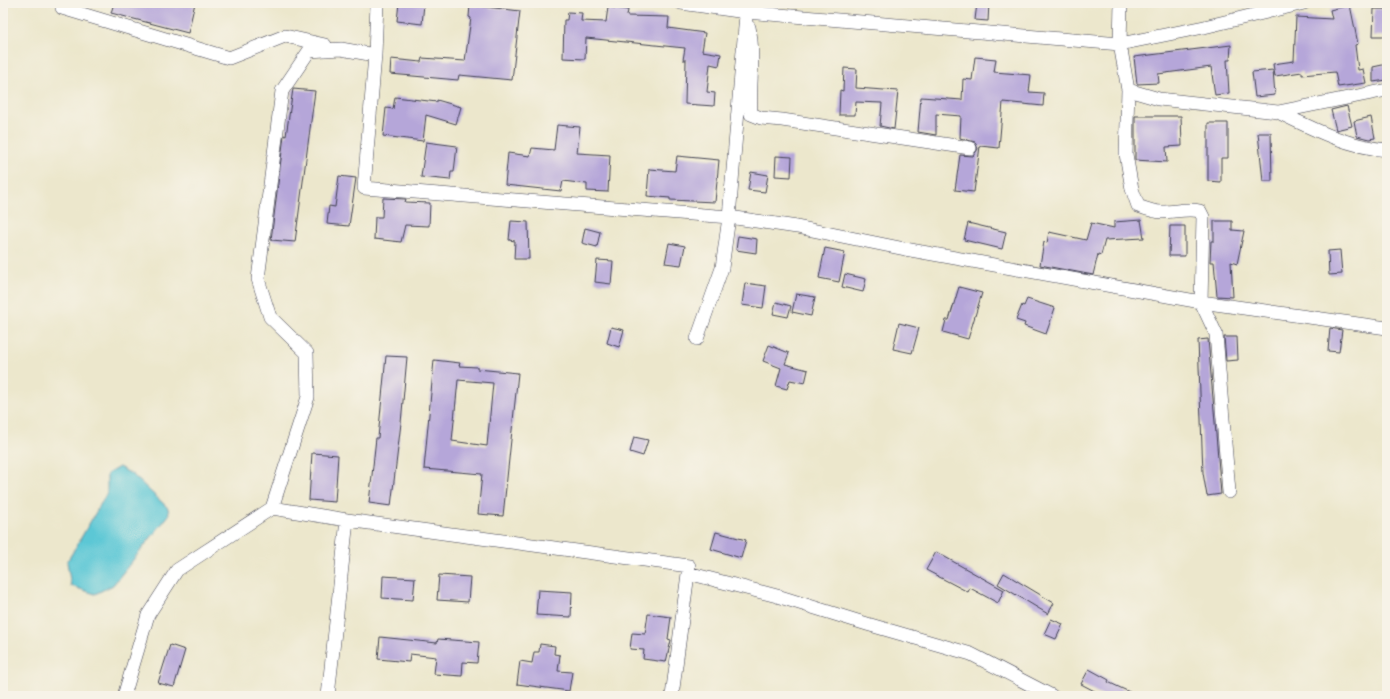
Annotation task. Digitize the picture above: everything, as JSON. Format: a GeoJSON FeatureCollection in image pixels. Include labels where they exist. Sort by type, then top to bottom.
{"type":"FeatureCollection","features":[{"type":"Feature","properties":{"kind":"street"},"geometry":{"type":"LineString","coordinates":[[63,3],[62,8],[229,58],[285,36],[375,55]]}},
{"type":"Feature","properties":{"kind":"street"},"geometry":{"type":"LineString","coordinates":[[376,3],[375,55],[364,188],[729,216],[797,227],[905,249],[1201,302],[1387,328]]}},
{"type":"Feature","properties":{"kind":"street"},"geometry":{"type":"LineString","coordinates":[[681,3],[747,7],[1120,44],[1204,27],[1304,3]]}},
{"type":"Feature","properties":{"kind":"street"},"geometry":{"type":"LineString","coordinates":[[1121,3],[1120,44],[1128,90],[1126,154],[1132,189],[1138,206],[1150,211],[1163,212],[1189,208],[1200,211],[1203,217],[1201,302],[1216,334],[1229,492]]}},
{"type":"Feature","properties":{"kind":"street"},"geometry":{"type":"LineString","coordinates":[[747,7],[753,43],[750,98],[751,114],[761,118],[970,148]]}},
{"type":"Feature","properties":{"kind":"street"},"geometry":{"type":"LineString","coordinates":[[697,339],[722,268],[729,216],[747,7]]}},
{"type":"Feature","properties":{"kind":"street"},"geometry":{"type":"LineString","coordinates":[[124,696],[148,615],[178,570],[272,508],[308,396],[307,353],[270,317],[258,279],[282,91],[309,50],[341,49]]}},
{"type":"Feature","properties":{"kind":"street"},"geometry":{"type":"LineString","coordinates":[[1128,90],[1159,99],[1278,112],[1387,90]]}},
{"type":"Feature","properties":{"kind":"street"},"geometry":{"type":"LineString","coordinates":[[1278,112],[1324,135],[1374,149],[1387,150]]}},
{"type":"Feature","properties":{"kind":"street"},"geometry":{"type":"LineString","coordinates":[[272,508],[347,520],[688,566],[672,696]]}},
{"type":"Feature","properties":{"kind":"street"},"geometry":{"type":"LineString","coordinates":[[328,696],[347,520]]}},
{"type":"Feature","properties":{"kind":"street"},"geometry":{"type":"LineString","coordinates":[[688,573],[776,596],[971,654],[1052,696]]}},
{"type":"Feature","properties":{"kind":"water"},"geometry":{"type":"Polygon","coordinates":[[[119,467],[133,475],[168,508],[169,515],[113,585],[95,594],[71,586],[67,562],[107,493],[107,474],[119,467]]]}},
{"type":"Feature","properties":{"kind":"building"},"geometry":{"type":"Polygon","coordinates":[[[114,3],[195,3],[188,33],[111,13],[114,3]]]}},
{"type":"Feature","properties":{"kind":"building"},"geometry":{"type":"Polygon","coordinates":[[[399,3],[424,4],[422,24],[397,21],[399,3]]]}},
{"type":"Feature","properties":{"kind":"building"},"geometry":{"type":"Polygon","coordinates":[[[977,3],[989,3],[988,21],[975,20],[977,3]]]}},
{"type":"Feature","properties":{"kind":"building"},"geometry":{"type":"Polygon","coordinates":[[[470,5],[520,11],[512,80],[459,75],[458,80],[390,74],[391,59],[421,62],[422,58],[465,61],[471,18],[469,17],[470,5]]]}},
{"type":"Feature","properties":{"kind":"building"},"geometry":{"type":"Polygon","coordinates":[[[1350,5],[1358,44],[1355,45],[1358,70],[1363,69],[1366,83],[1338,87],[1335,72],[1302,75],[1302,72],[1275,76],[1273,64],[1294,61],[1296,17],[1332,19],[1330,10],[1350,5]]]}},
{"type":"Feature","properties":{"kind":"building"},"geometry":{"type":"Polygon","coordinates":[[[608,7],[628,10],[627,16],[669,17],[668,28],[705,33],[702,51],[721,54],[719,66],[710,64],[707,92],[715,93],[714,106],[685,104],[686,60],[683,60],[685,48],[586,38],[585,59],[563,58],[564,20],[567,20],[568,12],[582,13],[581,21],[606,22],[608,7]]]}},
{"type":"Feature","properties":{"kind":"building"},"geometry":{"type":"Polygon","coordinates":[[[1374,9],[1387,9],[1387,36],[1373,36],[1374,9]]]}},
{"type":"Feature","properties":{"kind":"building"},"geometry":{"type":"Polygon","coordinates":[[[1231,45],[1230,60],[1227,60],[1229,93],[1215,95],[1211,67],[1158,74],[1159,83],[1137,84],[1134,57],[1231,45]]]}},
{"type":"Feature","properties":{"kind":"building"},"geometry":{"type":"Polygon","coordinates":[[[975,57],[996,59],[994,72],[1031,75],[1029,92],[1044,93],[1043,106],[1003,102],[999,148],[980,146],[974,192],[955,190],[960,155],[973,156],[978,149],[975,142],[960,138],[961,116],[936,114],[936,135],[918,132],[921,97],[962,100],[963,79],[972,80],[975,57]]]}},
{"type":"Feature","properties":{"kind":"building"},"geometry":{"type":"Polygon","coordinates":[[[1387,64],[1387,80],[1373,82],[1373,67],[1387,64]]]}},
{"type":"Feature","properties":{"kind":"building"},"geometry":{"type":"Polygon","coordinates":[[[844,68],[857,69],[856,88],[898,91],[894,129],[880,126],[882,103],[856,102],[855,115],[839,115],[840,90],[843,91],[844,68]]]}},
{"type":"Feature","properties":{"kind":"building"},"geometry":{"type":"Polygon","coordinates":[[[1273,70],[1275,95],[1255,97],[1252,72],[1273,70]]]}},
{"type":"Feature","properties":{"kind":"building"},"geometry":{"type":"Polygon","coordinates":[[[293,89],[315,91],[295,242],[271,240],[284,135],[286,136],[293,89]]]}},
{"type":"Feature","properties":{"kind":"building"},"geometry":{"type":"Polygon","coordinates":[[[395,97],[437,102],[437,100],[461,107],[456,124],[426,115],[423,141],[383,136],[386,108],[393,109],[395,97]]]}},
{"type":"Feature","properties":{"kind":"building"},"geometry":{"type":"Polygon","coordinates":[[[1347,106],[1352,126],[1336,130],[1331,110],[1347,106]]]}},
{"type":"Feature","properties":{"kind":"building"},"geometry":{"type":"Polygon","coordinates":[[[1135,116],[1181,116],[1182,146],[1166,147],[1167,162],[1135,160],[1135,116]]]}},
{"type":"Feature","properties":{"kind":"building"},"geometry":{"type":"Polygon","coordinates":[[[1371,117],[1375,138],[1369,139],[1357,136],[1354,121],[1371,117]]]}},
{"type":"Feature","properties":{"kind":"building"},"geometry":{"type":"Polygon","coordinates":[[[1208,123],[1228,123],[1228,158],[1221,158],[1221,182],[1208,181],[1208,123]]]}},
{"type":"Feature","properties":{"kind":"building"},"geometry":{"type":"Polygon","coordinates":[[[557,125],[580,127],[577,153],[610,155],[608,192],[587,191],[587,184],[563,181],[561,191],[505,185],[508,153],[530,156],[532,148],[554,150],[557,125]]]}},
{"type":"Feature","properties":{"kind":"building"},"geometry":{"type":"Polygon","coordinates":[[[1258,133],[1271,133],[1272,181],[1263,181],[1258,133]]]}},
{"type":"Feature","properties":{"kind":"building"},"geometry":{"type":"Polygon","coordinates":[[[426,142],[457,146],[454,172],[451,172],[450,180],[421,177],[426,142]]]}},
{"type":"Feature","properties":{"kind":"building"},"geometry":{"type":"Polygon","coordinates":[[[677,156],[719,160],[715,202],[670,200],[670,198],[647,196],[649,169],[675,171],[677,156]]]}},
{"type":"Feature","properties":{"kind":"building"},"geometry":{"type":"Polygon","coordinates":[[[776,156],[792,157],[791,177],[775,176],[776,156]]]}},
{"type":"Feature","properties":{"kind":"building"},"geometry":{"type":"Polygon","coordinates":[[[751,172],[768,175],[765,192],[748,190],[751,172]]]}},
{"type":"Feature","properties":{"kind":"building"},"geometry":{"type":"Polygon","coordinates":[[[339,176],[356,178],[349,226],[327,224],[329,206],[335,207],[339,176]]]}},
{"type":"Feature","properties":{"kind":"building"},"geometry":{"type":"Polygon","coordinates":[[[383,198],[406,199],[405,202],[430,203],[429,226],[405,225],[401,242],[374,239],[375,217],[382,217],[383,198]]]}},
{"type":"Feature","properties":{"kind":"building"},"geometry":{"type":"Polygon","coordinates":[[[1141,220],[1144,238],[1105,240],[1101,255],[1098,254],[1093,275],[1040,265],[1044,242],[1047,243],[1049,232],[1086,240],[1091,223],[1114,228],[1114,222],[1141,220]]]}},
{"type":"Feature","properties":{"kind":"building"},"geometry":{"type":"Polygon","coordinates":[[[511,221],[528,222],[529,259],[514,259],[515,241],[509,240],[511,221]]]}},
{"type":"Feature","properties":{"kind":"building"},"geometry":{"type":"Polygon","coordinates":[[[1214,221],[1232,221],[1232,230],[1244,231],[1237,264],[1231,262],[1233,297],[1217,296],[1214,262],[1210,262],[1211,241],[1214,241],[1214,221]]]}},
{"type":"Feature","properties":{"kind":"building"},"geometry":{"type":"Polygon","coordinates":[[[968,223],[1006,232],[1002,249],[964,240],[968,223]]]}},
{"type":"Feature","properties":{"kind":"building"},"geometry":{"type":"Polygon","coordinates":[[[1170,226],[1185,226],[1185,256],[1169,256],[1170,226]]]}},
{"type":"Feature","properties":{"kind":"building"},"geometry":{"type":"Polygon","coordinates":[[[585,228],[600,232],[597,247],[582,243],[585,228]]]}},
{"type":"Feature","properties":{"kind":"building"},"geometry":{"type":"Polygon","coordinates":[[[738,236],[757,239],[756,253],[736,250],[738,236]]]}},
{"type":"Feature","properties":{"kind":"building"},"geometry":{"type":"Polygon","coordinates":[[[669,243],[685,246],[681,265],[665,263],[669,243]]]}},
{"type":"Feature","properties":{"kind":"building"},"geometry":{"type":"Polygon","coordinates":[[[825,248],[845,252],[839,282],[819,278],[825,248]]]}},
{"type":"Feature","properties":{"kind":"building"},"geometry":{"type":"Polygon","coordinates":[[[1340,250],[1342,274],[1329,275],[1328,251],[1340,250]]]}},
{"type":"Feature","properties":{"kind":"building"},"geometry":{"type":"Polygon","coordinates":[[[597,260],[613,261],[611,284],[595,282],[597,260]]]}},
{"type":"Feature","properties":{"kind":"building"},"geometry":{"type":"Polygon","coordinates":[[[845,274],[866,279],[863,292],[842,287],[845,274]]]}},
{"type":"Feature","properties":{"kind":"building"},"geometry":{"type":"Polygon","coordinates":[[[745,283],[766,286],[763,308],[742,305],[745,283]]]}},
{"type":"Feature","properties":{"kind":"building"},"geometry":{"type":"Polygon","coordinates":[[[959,287],[982,293],[968,339],[943,332],[946,320],[949,320],[959,287]]]}},
{"type":"Feature","properties":{"kind":"building"},"geometry":{"type":"Polygon","coordinates":[[[796,294],[815,297],[811,316],[792,312],[796,294]]]}},
{"type":"Feature","properties":{"kind":"building"},"geometry":{"type":"Polygon","coordinates":[[[1027,299],[1055,308],[1046,334],[1024,326],[1025,323],[1016,320],[1022,305],[1024,306],[1027,299]]]}},
{"type":"Feature","properties":{"kind":"building"},"geometry":{"type":"Polygon","coordinates":[[[776,302],[791,306],[788,317],[773,314],[776,302]]]}},
{"type":"Feature","properties":{"kind":"building"},"geometry":{"type":"Polygon","coordinates":[[[899,323],[919,328],[912,353],[893,349],[899,323]]]}},
{"type":"Feature","properties":{"kind":"building"},"geometry":{"type":"Polygon","coordinates":[[[611,327],[624,330],[619,347],[607,343],[611,327]]]}},
{"type":"Feature","properties":{"kind":"building"},"geometry":{"type":"Polygon","coordinates":[[[1330,328],[1342,330],[1339,352],[1328,351],[1330,328]]]}},
{"type":"Feature","properties":{"kind":"building"},"geometry":{"type":"Polygon","coordinates":[[[1224,337],[1237,337],[1238,360],[1226,361],[1224,337]]]}},
{"type":"Feature","properties":{"kind":"building"},"geometry":{"type":"Polygon","coordinates":[[[1208,339],[1221,494],[1207,496],[1203,473],[1198,340],[1208,339]]]}},
{"type":"Feature","properties":{"kind":"building"},"geometry":{"type":"Polygon","coordinates":[[[769,345],[789,353],[785,364],[808,370],[805,383],[790,380],[787,389],[776,386],[781,368],[763,361],[769,345]]]}},
{"type":"Feature","properties":{"kind":"building"},"geometry":{"type":"Polygon","coordinates":[[[386,356],[407,357],[391,506],[369,503],[376,438],[378,438],[386,356]]]}},
{"type":"Feature","properties":{"kind":"building"},"geometry":{"type":"Polygon","coordinates":[[[434,360],[460,363],[459,366],[477,367],[477,369],[518,373],[503,516],[478,514],[482,474],[424,469],[434,360]],[[458,380],[452,441],[487,446],[493,383],[458,380]]]}},
{"type":"Feature","properties":{"kind":"building"},"geometry":{"type":"Polygon","coordinates":[[[634,437],[648,440],[643,456],[630,452],[634,437]]]}},
{"type":"Feature","properties":{"kind":"building"},"geometry":{"type":"Polygon","coordinates":[[[312,453],[338,455],[335,502],[309,500],[312,453]]]}},
{"type":"Feature","properties":{"kind":"building"},"geometry":{"type":"Polygon","coordinates":[[[716,532],[746,540],[741,558],[711,549],[716,532]]]}},
{"type":"Feature","properties":{"kind":"building"},"geometry":{"type":"Polygon","coordinates":[[[936,552],[1004,590],[998,603],[970,588],[968,592],[926,570],[936,552]]]}},
{"type":"Feature","properties":{"kind":"building"},"geometry":{"type":"Polygon","coordinates":[[[1004,573],[1054,603],[1048,614],[998,584],[1004,573]]]}},
{"type":"Feature","properties":{"kind":"building"},"geometry":{"type":"Polygon","coordinates":[[[439,575],[470,577],[468,602],[437,600],[439,575]]]}},
{"type":"Feature","properties":{"kind":"building"},"geometry":{"type":"Polygon","coordinates":[[[383,576],[415,578],[413,600],[382,598],[383,576]]]}},
{"type":"Feature","properties":{"kind":"building"},"geometry":{"type":"Polygon","coordinates":[[[538,590],[572,592],[571,617],[536,615],[538,590]]]}},
{"type":"Feature","properties":{"kind":"building"},"geometry":{"type":"Polygon","coordinates":[[[648,614],[671,617],[668,639],[671,640],[666,662],[643,659],[644,650],[630,649],[632,633],[645,634],[648,614]]]}},
{"type":"Feature","properties":{"kind":"building"},"geometry":{"type":"Polygon","coordinates":[[[1051,619],[1063,624],[1056,639],[1044,634],[1051,619]]]}},
{"type":"Feature","properties":{"kind":"building"},"geometry":{"type":"Polygon","coordinates":[[[380,637],[437,643],[438,639],[479,642],[477,663],[463,662],[462,676],[434,674],[436,657],[410,654],[409,662],[378,659],[380,637]]]}},
{"type":"Feature","properties":{"kind":"building"},"geometry":{"type":"Polygon","coordinates":[[[540,644],[555,646],[554,654],[560,655],[558,671],[572,672],[569,691],[517,684],[520,661],[532,663],[534,652],[539,652],[540,644]]]}},
{"type":"Feature","properties":{"kind":"building"},"geometry":{"type":"Polygon","coordinates":[[[170,645],[185,650],[174,687],[158,683],[170,645]]]}},
{"type":"Feature","properties":{"kind":"building"},"geometry":{"type":"Polygon","coordinates":[[[1089,669],[1109,680],[1108,682],[1138,696],[1104,696],[1081,684],[1089,669]]]}}]}
